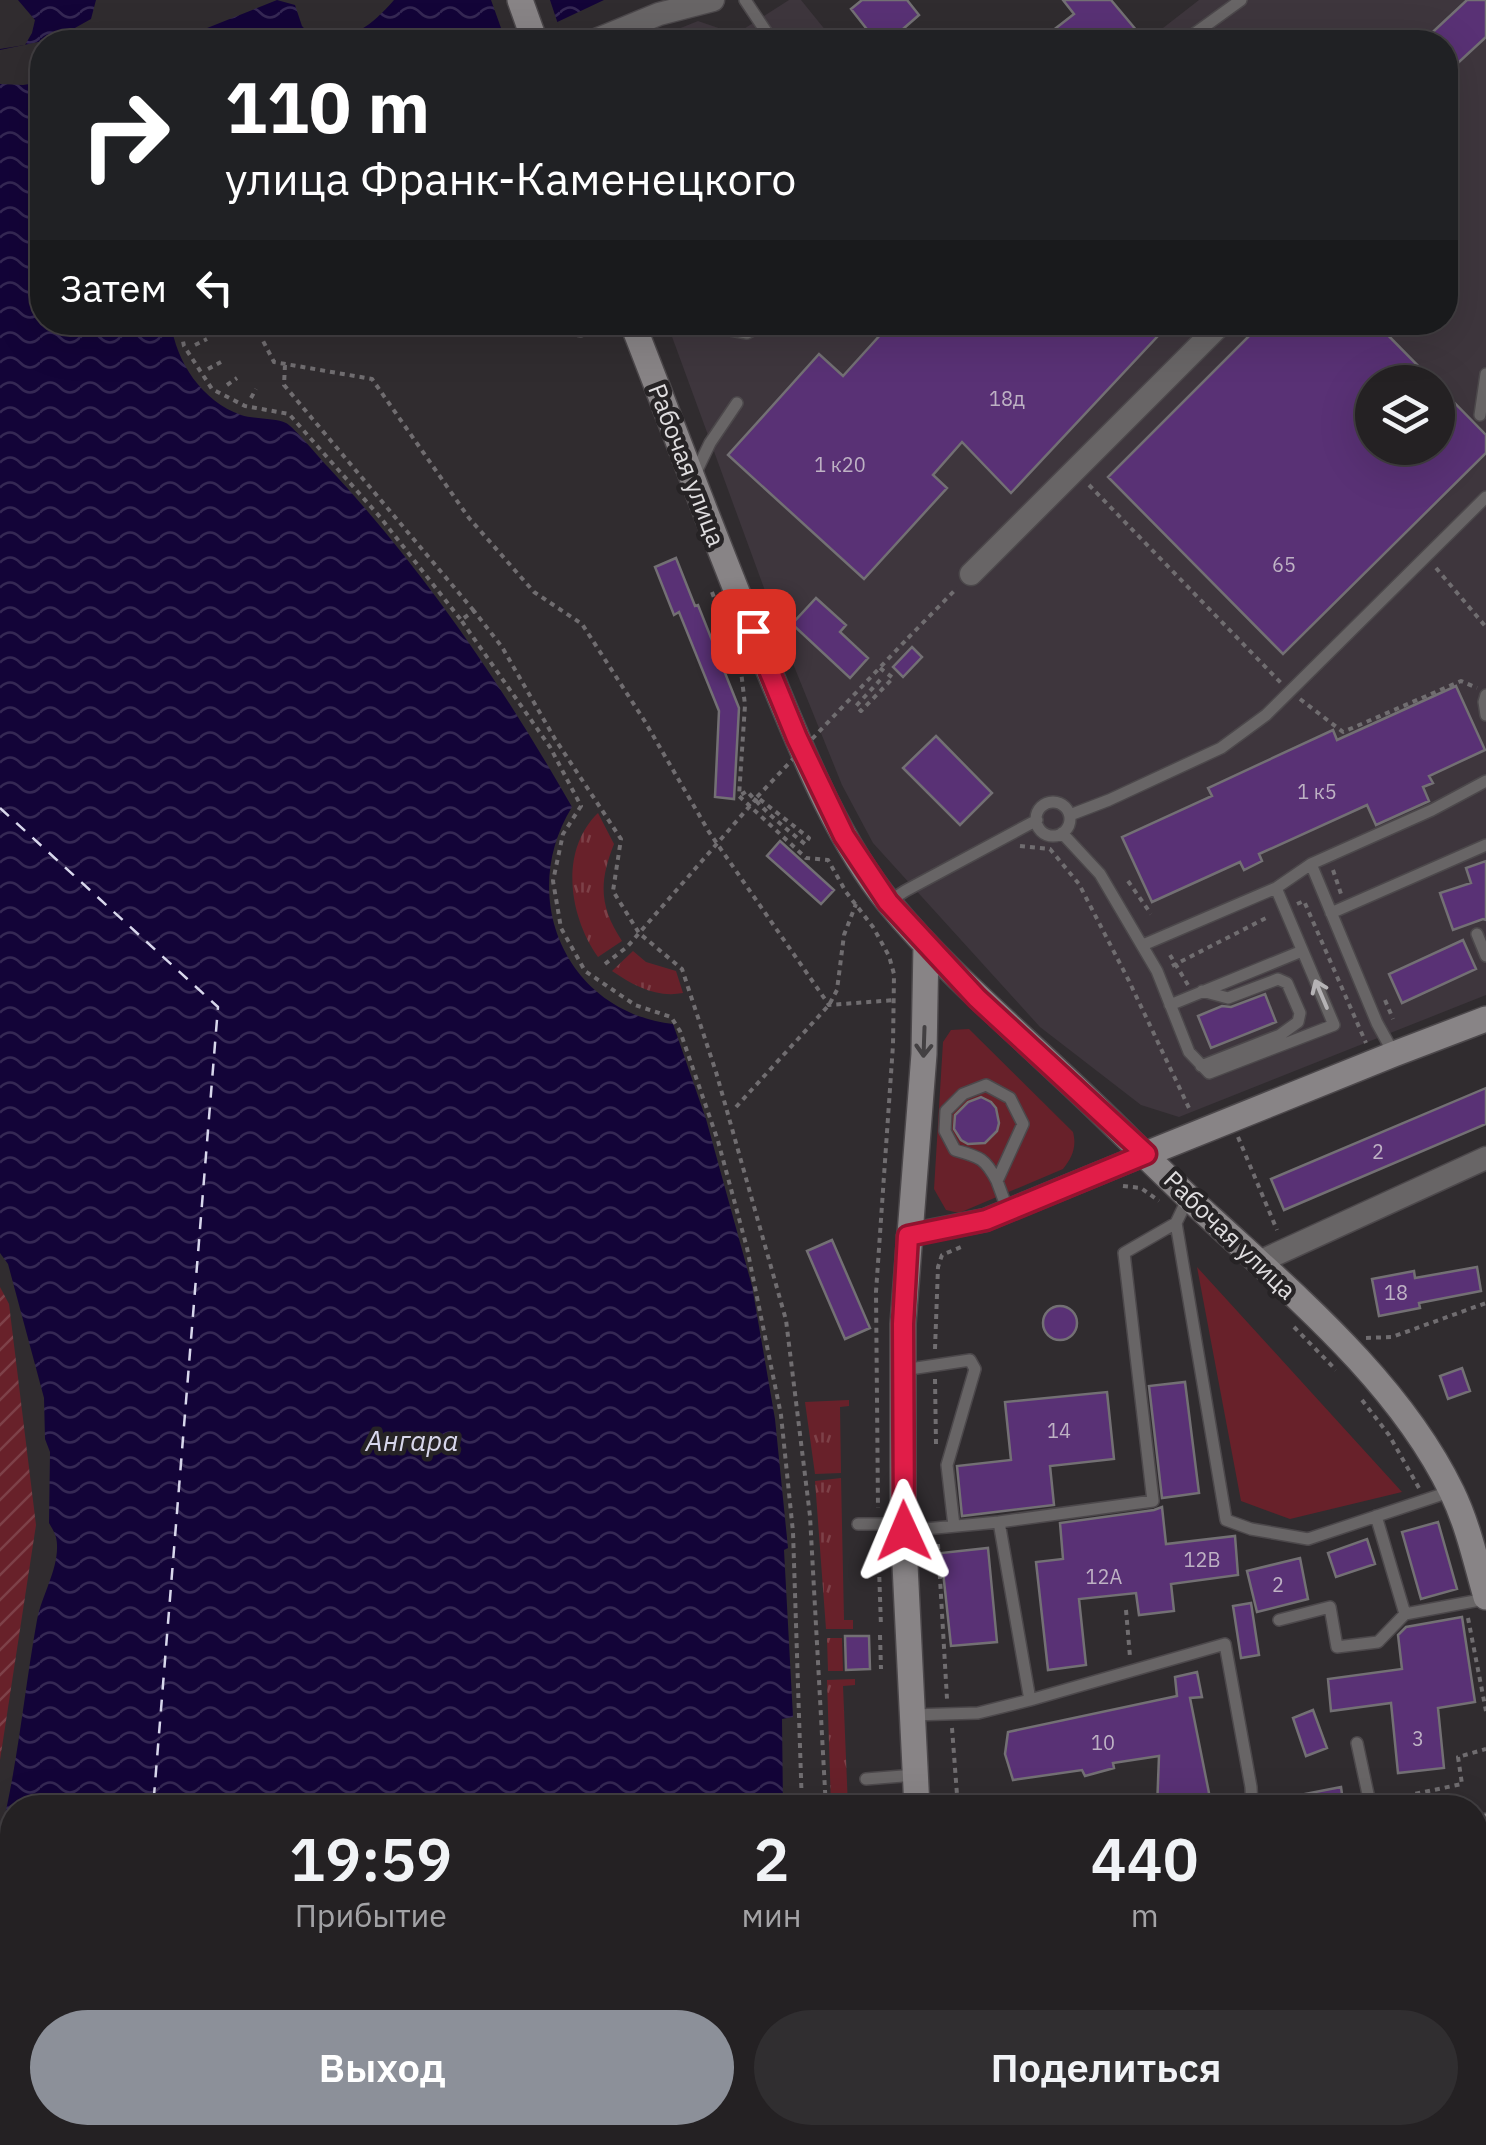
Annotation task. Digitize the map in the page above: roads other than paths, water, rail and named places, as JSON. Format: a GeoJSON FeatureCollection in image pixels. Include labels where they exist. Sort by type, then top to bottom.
{"type":"FeatureCollection","features":[{"type":"Feature","properties":{"kind":"main road"},"geometry":{"type":"LineString","coordinates":[[520,0],[531,30]]}},
{"type":"Feature","properties":{"kind":"main road","name":"Рабочая улица"},"geometry":{"type":"LineString","coordinates":[[637,335],[797,738],[844,836],[888,902],[977,998],[1146,1154],[1342,1344],[1407,1418],[1452,1492],[1486,1598]]}},
{"type":"Feature","properties":{"kind":"main road"},"geometry":{"type":"LineString","coordinates":[[916,1795],[895,1526],[908,1236],[924,1054],[926,945]]}},
{"type":"Feature","properties":{"kind":"main road"},"geometry":{"type":"LineString","coordinates":[[1146,1154],[1486,1019]]}},
{"type":"Feature","properties":{"kind":"street"},"geometry":{"type":"LineString","coordinates":[[621,30],[660,14],[713,0]]}},
{"type":"Feature","properties":{"kind":"street"},"geometry":{"type":"LineString","coordinates":[[972,574],[1210,335]]}},
{"type":"Feature","properties":{"kind":"street"},"geometry":{"type":"LineString","coordinates":[[908,1236],[986,1220],[1146,1154]]}},
{"type":"Feature","properties":{"kind":"street"},"geometry":{"type":"LineString","coordinates":[[1259,1262],[1486,1158]]}},
{"type":"Feature","properties":{"kind":"lane"},"geometry":{"type":"LineString","coordinates":[[744,0],[764,30]]}},
{"type":"Feature","properties":{"kind":"lane"},"geometry":{"type":"LineString","coordinates":[[1200,30],[1242,0]]}},
{"type":"Feature","properties":{"kind":"lane"},"geometry":{"type":"LineString","coordinates":[[1480,416],[1486,374]]}},
{"type":"Feature","properties":{"kind":"lane"},"geometry":{"type":"LineString","coordinates":[[693,478],[710,443],[737,404]]}},
{"type":"Feature","properties":{"kind":"lane"},"geometry":{"type":"LineString","coordinates":[[1070,814],[1221,748],[1266,715],[1486,497]]}},
{"type":"Feature","properties":{"kind":"lane"},"geometry":{"type":"LineString","coordinates":[[1486,693],[1486,715]]}},
{"type":"Feature","properties":{"kind":"lane"},"geometry":{"type":"LineString","coordinates":[[1142,945],[1276,888],[1312,864],[1486,781]]}},
{"type":"Feature","properties":{"kind":"lane"},"geometry":{"type":"LineString","coordinates":[[888,902],[1036,820],[1040,809],[1049,802],[1060,803],[1070,814],[1069,825],[1052,836],[1042,831],[1036,820]]}},
{"type":"Feature","properties":{"kind":"lane"},"geometry":{"type":"LineString","coordinates":[[1062,833],[1100,874],[1157,971],[1190,1052],[1205,1070]]}},
{"type":"Feature","properties":{"kind":"lane"},"geometry":{"type":"LineString","coordinates":[[1331,913],[1486,845]]}},
{"type":"Feature","properties":{"kind":"lane"},"geometry":{"type":"LineString","coordinates":[[1312,864],[1376,1023],[1394,1054]]}},
{"type":"Feature","properties":{"kind":"lane"},"geometry":{"type":"LineString","coordinates":[[1205,1070],[1334,1025],[1276,888]]}},
{"type":"Feature","properties":{"kind":"lane"},"geometry":{"type":"LineString","coordinates":[[1477,934],[1486,956]]}},
{"type":"Feature","properties":{"kind":"lane"},"geometry":{"type":"LineString","coordinates":[[1170,1004],[1302,951]]}},
{"type":"Feature","properties":{"kind":"lane"},"geometry":{"type":"LineString","coordinates":[[1202,992],[1228,998],[1278,978],[1287,983],[1300,1013],[1298,1022],[1280,1036],[1205,1070]]}},
{"type":"Feature","properties":{"kind":"lane"},"geometry":{"type":"LineString","coordinates":[[997,1181],[1023,1124],[1010,1098],[986,1085],[963,1094],[946,1112],[946,1131],[955,1150],[980,1157],[988,1164],[1008,1211]]}},
{"type":"Feature","properties":{"kind":"lane"},"geometry":{"type":"LineString","coordinates":[[858,1524],[954,1526],[1154,1501],[1124,1254],[1176,1223],[1188,1198]]}},
{"type":"Feature","properties":{"kind":"lane"},"geometry":{"type":"LineString","coordinates":[[1176,1223],[1226,1520],[1251,1529],[1308,1539],[1452,1492]]}},
{"type":"Feature","properties":{"kind":"lane"},"geometry":{"type":"LineString","coordinates":[[903,1370],[970,1360],[975,1369],[947,1465],[954,1526]]}},
{"type":"Feature","properties":{"kind":"lane"},"geometry":{"type":"LineString","coordinates":[[1376,1516],[1405,1614]]}},
{"type":"Feature","properties":{"kind":"lane"},"geometry":{"type":"LineString","coordinates":[[1000,1522],[1030,1700]]}},
{"type":"Feature","properties":{"kind":"lane"},"geometry":{"type":"LineString","coordinates":[[1279,1620],[1330,1607],[1337,1647],[1378,1642],[1405,1614],[1486,1598]]}},
{"type":"Feature","properties":{"kind":"lane"},"geometry":{"type":"LineString","coordinates":[[912,1715],[978,1713],[1226,1644],[1251,1795]]}},
{"type":"Feature","properties":{"kind":"lane"},"geometry":{"type":"LineString","coordinates":[[1357,1743],[1368,1795]]}},
{"type":"Feature","properties":{"kind":"lane"},"geometry":{"type":"LineString","coordinates":[[866,1779],[915,1775]]}},
{"type":"Feature","properties":{"kind":"water"},"geometry":{"type":"Polygon","coordinates":[[[0,0],[96,0],[91,19],[71,30],[30,30],[30,44],[0,50],[0,0]]]}},
{"type":"Feature","properties":{"kind":"water"},"geometry":{"type":"Polygon","coordinates":[[[277,0],[295,5],[306,30],[202,30],[277,0]]]}},
{"type":"Feature","properties":{"kind":"water"},"geometry":{"type":"Polygon","coordinates":[[[394,0],[604,0],[540,30],[359,30],[394,0]]]}},
{"type":"Feature","properties":{"kind":"water","name":"Ангара"},"geometry":{"type":"Polygon","coordinates":[[[0,84],[30,84],[30,335],[173,335],[185,366],[214,400],[241,415],[276,420],[295,430],[429,587],[518,717],[572,807],[556,841],[549,877],[551,911],[561,944],[579,973],[604,997],[635,1015],[673,1024],[706,1119],[752,1286],[775,1419],[788,1548],[784,1550],[793,1717],[782,1719],[783,1795],[9,1795],[37,1620],[57,1545],[49,1523],[50,1452],[45,1439],[44,1398],[8,1264],[0,1253],[0,84]]]}}]}
